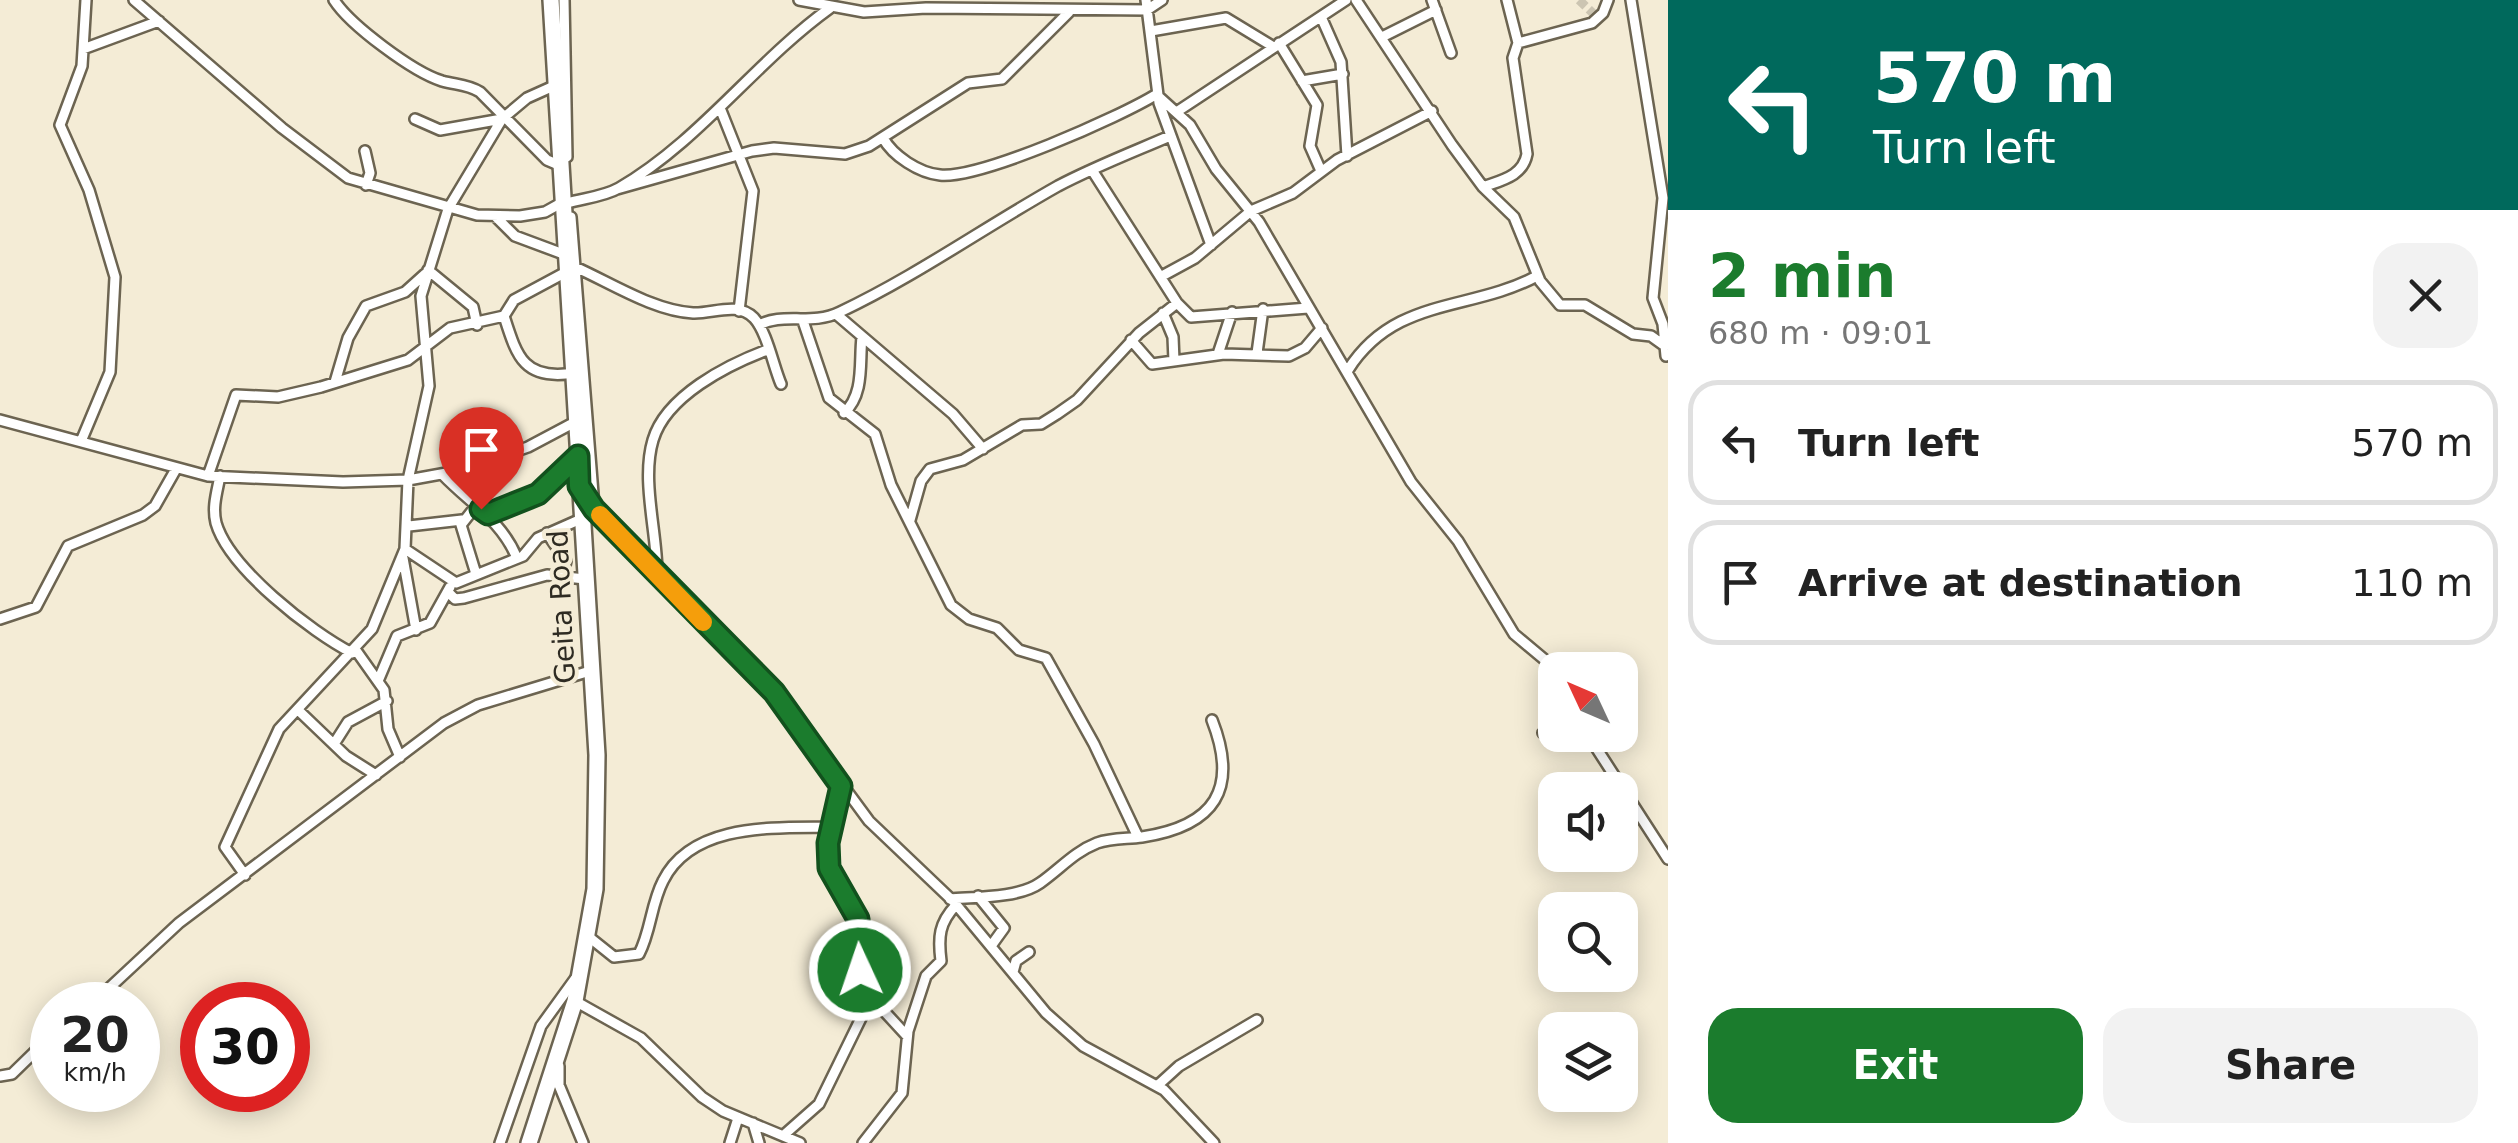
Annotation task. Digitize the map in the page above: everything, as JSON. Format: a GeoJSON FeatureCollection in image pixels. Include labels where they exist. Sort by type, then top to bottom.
{"type":"FeatureCollection","features":[{"type":"Feature","properties":{"kind":"highway","name":"Geita Road"},"geometry":{"type":"LineString","coordinates":[[529,1143],[575,1002],[590,937],[595,889],[597,755],[585,579],[587,514],[579,486],[570,264],[551,0]]}},
{"type":"Feature","properties":{"kind":"street"},"geometry":{"type":"LineString","coordinates":[[82,439],[110,372],[115,307],[108,242],[60,126],[78,78],[86,0]]}},
{"type":"Feature","properties":{"kind":"street"},"geometry":{"type":"LineString","coordinates":[[134,0],[306,148],[348,178],[448,209],[496,217],[545,212],[736,155],[774,148],[845,154],[883,138],[968,83],[1002,80],[1069,12]]}},
{"type":"Feature","properties":{"kind":"street"},"geometry":{"type":"LineString","coordinates":[[334,0],[405,61],[446,82],[469,85],[547,160],[562,166]]}},
{"type":"Feature","properties":{"kind":"street"},"geometry":{"type":"LineString","coordinates":[[564,0],[565,203]]}},
{"type":"Feature","properties":{"kind":"street"},"geometry":{"type":"LineString","coordinates":[[799,0],[864,12],[1042,7],[1069,12],[1162,0]]}},
{"type":"Feature","properties":{"kind":"street"},"geometry":{"type":"LineString","coordinates":[[1178,111],[1346,0]]}},
{"type":"Feature","properties":{"kind":"street"},"geometry":{"type":"LineString","coordinates":[[1356,0],[1483,187],[1514,217],[1537,276],[1564,308],[1585,305],[1633,334],[1648,335],[1665,351]]}},
{"type":"Feature","properties":{"kind":"street"},"geometry":{"type":"LineString","coordinates":[[1483,187],[1516,174],[1525,164],[1513,58],[1518,43],[1508,0]]}},
{"type":"Feature","properties":{"kind":"street"},"geometry":{"type":"LineString","coordinates":[[1518,43],[1592,24],[1608,0]]}},
{"type":"Feature","properties":{"kind":"street"},"geometry":{"type":"LineString","coordinates":[[1630,0],[1662,192],[1653,298],[1665,351]]}},
{"type":"Feature","properties":{"kind":"street"},"geometry":{"type":"LineString","coordinates":[[1146,5],[1157,95],[1211,245]]}},
{"type":"Feature","properties":{"kind":"street"},"geometry":{"type":"LineString","coordinates":[[1382,37],[1434,5],[1451,53]]}},
{"type":"Feature","properties":{"kind":"street"},"geometry":{"type":"LineString","coordinates":[[617,190],[720,108],[784,41],[830,8]]}},
{"type":"Feature","properties":{"kind":"street"},"geometry":{"type":"LineString","coordinates":[[1151,31],[1226,18],[1275,45],[1317,105],[1310,146],[1320,170]]}},
{"type":"Feature","properties":{"kind":"street"},"geometry":{"type":"LineString","coordinates":[[1322,19],[1338,48],[1343,74],[1347,156]]}},
{"type":"Feature","properties":{"kind":"street"},"geometry":{"type":"LineString","coordinates":[[83,49],[159,21]]}},
{"type":"Feature","properties":{"kind":"street"},"geometry":{"type":"LineString","coordinates":[[1302,81],[1343,74]]}},
{"type":"Feature","properties":{"kind":"street"},"geometry":{"type":"LineString","coordinates":[[415,119],[440,130],[504,116],[556,84]]}},
{"type":"Feature","properties":{"kind":"street"},"geometry":{"type":"LineString","coordinates":[[883,138],[896,154],[936,175],[971,173],[1157,95]]}},
{"type":"Feature","properties":{"kind":"street"},"geometry":{"type":"LineString","coordinates":[[1157,95],[1178,111],[1216,169],[1251,211],[1411,482],[1462,547],[1514,634],[1538,654]]}},
{"type":"Feature","properties":{"kind":"street"},"geometry":{"type":"LineString","coordinates":[[720,108],[736,155],[754,191],[739,311]]}},
{"type":"Feature","properties":{"kind":"street"},"geometry":{"type":"LineString","coordinates":[[1162,276],[1211,245],[1251,211],[1293,192],[1320,170],[1432,111]]}},
{"type":"Feature","properties":{"kind":"street"},"geometry":{"type":"LineString","coordinates":[[246,875],[232,860],[224,842],[279,730],[377,621],[404,552],[409,526],[408,480],[428,386],[420,310],[427,271],[448,209],[504,116]]}},
{"type":"Feature","properties":{"kind":"street"},"geometry":{"type":"LineString","coordinates":[[759,325],[771,320],[803,321],[836,314],[1092,170],[1170,136]]}},
{"type":"Feature","properties":{"kind":"street"},"geometry":{"type":"LineString","coordinates":[[366,151],[370,173],[366,185]]}},
{"type":"Feature","properties":{"kind":"street"},"geometry":{"type":"LineString","coordinates":[[1092,170],[1177,304],[1191,318],[1308,308]]}},
{"type":"Feature","properties":{"kind":"street"},"geometry":{"type":"LineString","coordinates":[[496,217],[516,236],[570,264],[676,310],[750,314],[759,325],[780,384]]}},
{"type":"Feature","properties":{"kind":"street"},"geometry":{"type":"LineString","coordinates":[[208,476],[236,395],[278,397],[424,351],[450,328],[504,316],[514,300],[570,264]]}},
{"type":"Feature","properties":{"kind":"street"},"geometry":{"type":"LineString","coordinates":[[570,264],[587,514],[657,573],[734,656],[774,692],[841,786],[887,841],[953,902],[1046,1013],[1083,1046],[1157,1086],[1180,1103],[1214,1143]]}},
{"type":"Feature","properties":{"kind":"street"},"geometry":{"type":"LineString","coordinates":[[427,271],[474,307],[477,325]]}},
{"type":"Feature","properties":{"kind":"street"},"geometry":{"type":"LineString","coordinates":[[335,382],[348,338],[366,306],[405,292],[427,271]]}},
{"type":"Feature","properties":{"kind":"street"},"geometry":{"type":"LineString","coordinates":[[1348,370],[1364,344],[1424,310],[1537,276]]}},
{"type":"Feature","properties":{"kind":"street"},"geometry":{"type":"LineString","coordinates":[[910,520],[921,481],[930,469],[983,449],[1022,426],[1041,424],[1077,400],[1132,340],[1177,304]]}},
{"type":"Feature","properties":{"kind":"street"},"geometry":{"type":"LineString","coordinates":[[1257,353],[1263,310]]}},
{"type":"Feature","properties":{"kind":"street"},"geometry":{"type":"LineString","coordinates":[[1218,354],[1232,312]]}},
{"type":"Feature","properties":{"kind":"street"},"geometry":{"type":"LineString","coordinates":[[1163,313],[1174,337],[1174,360]]}},
{"type":"Feature","properties":{"kind":"street"},"geometry":{"type":"LineString","coordinates":[[836,314],[953,414],[983,449]]}},
{"type":"Feature","properties":{"kind":"street"},"geometry":{"type":"LineString","coordinates":[[504,316],[517,355],[527,366],[550,376],[574,373]]}},
{"type":"Feature","properties":{"kind":"street"},"geometry":{"type":"LineString","coordinates":[[803,321],[830,398],[875,434],[892,485],[932,573],[959,614],[997,628],[1019,650],[1046,658],[1094,744],[1138,837]]}},
{"type":"Feature","properties":{"kind":"street"},"geometry":{"type":"LineString","coordinates":[[1132,340],[1152,364],[1218,354],[1296,354],[1322,328]]}},
{"type":"Feature","properties":{"kind":"street"},"geometry":{"type":"LineString","coordinates":[[844,413],[852,405],[863,370],[862,337]]}},
{"type":"Feature","properties":{"kind":"street"},"geometry":{"type":"LineString","coordinates":[[657,573],[651,471],[654,438],[670,414],[715,374],[767,350]]}},
{"type":"Feature","properties":{"kind":"street"},"geometry":{"type":"LineString","coordinates":[[0,420],[208,476],[343,482],[443,475],[528,447],[576,421]]}},
{"type":"Feature","properties":{"kind":"street"},"geometry":{"type":"LineString","coordinates":[[488,514],[538,494],[578,456]]}},
{"type":"Feature","properties":{"kind":"street"},"geometry":{"type":"LineString","coordinates":[[0,619],[25,614],[36,606],[60,556],[74,541],[129,522],[155,506],[176,469]]}},
{"type":"Feature","properties":{"kind":"street"},"geometry":{"type":"LineString","coordinates":[[443,475],[503,529],[517,558]]}},
{"type":"Feature","properties":{"kind":"street"},"geometry":{"type":"LineString","coordinates":[[220,476],[214,503],[220,534],[281,606],[302,624],[354,651],[378,680],[387,701],[388,728],[400,757]]}},
{"type":"Feature","properties":{"kind":"street"},"geometry":{"type":"LineString","coordinates":[[409,526],[462,520],[476,506]]}},
{"type":"Feature","properties":{"kind":"street"},"geometry":{"type":"LineString","coordinates":[[378,680],[397,636],[434,619],[454,582],[517,558],[547,533],[587,514]]}},
{"type":"Feature","properties":{"kind":"street"},"geometry":{"type":"LineString","coordinates":[[462,520],[476,574]]}},
{"type":"Feature","properties":{"kind":"street"},"geometry":{"type":"LineString","coordinates":[[547,533],[566,561],[563,574]]}},
{"type":"Feature","properties":{"kind":"street"},"geometry":{"type":"LineString","coordinates":[[404,552],[454,582]]}},
{"type":"Feature","properties":{"kind":"street"},"geometry":{"type":"LineString","coordinates":[[404,552],[416,630]]}},
{"type":"Feature","properties":{"kind":"street"},"geometry":{"type":"LineString","coordinates":[[448,592],[455,599],[563,574],[585,579]]}},
{"type":"Feature","properties":{"kind":"street"},"geometry":{"type":"LineString","coordinates":[[116,982],[179,923],[460,714],[590,671]]}},
{"type":"Feature","properties":{"kind":"street"},"geometry":{"type":"LineString","coordinates":[[334,744],[348,722],[387,701]]}},
{"type":"Feature","properties":{"kind":"street"},"geometry":{"type":"LineString","coordinates":[[298,710],[334,744],[376,775]]}},
{"type":"Feature","properties":{"kind":"street"},"geometry":{"type":"LineString","coordinates":[[863,1143],[902,1093],[907,1036],[926,976],[941,960],[937,942],[953,902],[1032,887],[1087,848],[1194,823],[1211,810],[1222,777],[1223,748],[1212,720]]}},
{"type":"Feature","properties":{"kind":"street"},"geometry":{"type":"LineString","coordinates":[[1599,752],[1668,859]]}},
{"type":"Feature","properties":{"kind":"street"},"geometry":{"type":"LineString","coordinates":[[785,1134],[810,1117],[842,1066],[865,1002],[858,919],[829,868],[831,826],[841,786]]}},
{"type":"Feature","properties":{"kind":"street"},"geometry":{"type":"LineString","coordinates":[[590,937],[614,957],[639,954],[663,880],[694,848],[730,834],[766,828],[831,826]]}},
{"type":"Feature","properties":{"kind":"street"},"geometry":{"type":"LineString","coordinates":[[978,896],[1005,930],[990,946]]}},
{"type":"Feature","properties":{"kind":"street"},"geometry":{"type":"LineString","coordinates":[[1013,972],[1016,961],[1029,952]]}},
{"type":"Feature","properties":{"kind":"street"},"geometry":{"type":"LineString","coordinates":[[500,1143],[541,1026],[584,966]]}},
{"type":"Feature","properties":{"kind":"street"},"geometry":{"type":"LineString","coordinates":[[575,1002],[641,1038],[702,1098],[738,1118],[800,1143]]}},
{"type":"Feature","properties":{"kind":"street"},"geometry":{"type":"LineString","coordinates":[[865,1002],[884,1011],[907,1036]]}},
{"type":"Feature","properties":{"kind":"street"},"geometry":{"type":"LineString","coordinates":[[1157,1086],[1178,1066],[1257,1020]]}},
{"type":"Feature","properties":{"kind":"street"},"geometry":{"type":"LineString","coordinates":[[559,1053],[559,1085],[583,1143]]}},
{"type":"Feature","properties":{"kind":"street"},"geometry":{"type":"LineString","coordinates":[[0,1076],[12,1074],[30,1056]]}},
{"type":"Feature","properties":{"kind":"street"},"geometry":{"type":"LineString","coordinates":[[730,1143],[738,1118]]}},
{"type":"Feature","properties":{"kind":"street"},"geometry":{"type":"LineString","coordinates":[[753,1123],[759,1143]]}},
{"type":"Feature","properties":{"kind":"tunnel"},"geometry":{"type":"LineString","coordinates":[[1579,0],[1598,18]]}},
{"type":"Feature","properties":{"kind":"slow traffic"},"geometry":{"type":"LineString","coordinates":[[600,515],[703,622]]}},
{"type":"Feature","properties":{"kind":"route"},"geometry":{"type":"LineString","coordinates":[[481,509],[488,514],[530,499],[578,456],[579,486],[594,509],[734,656],[774,692],[841,786],[828,843],[829,868],[858,919],[860,970]]}}]}
